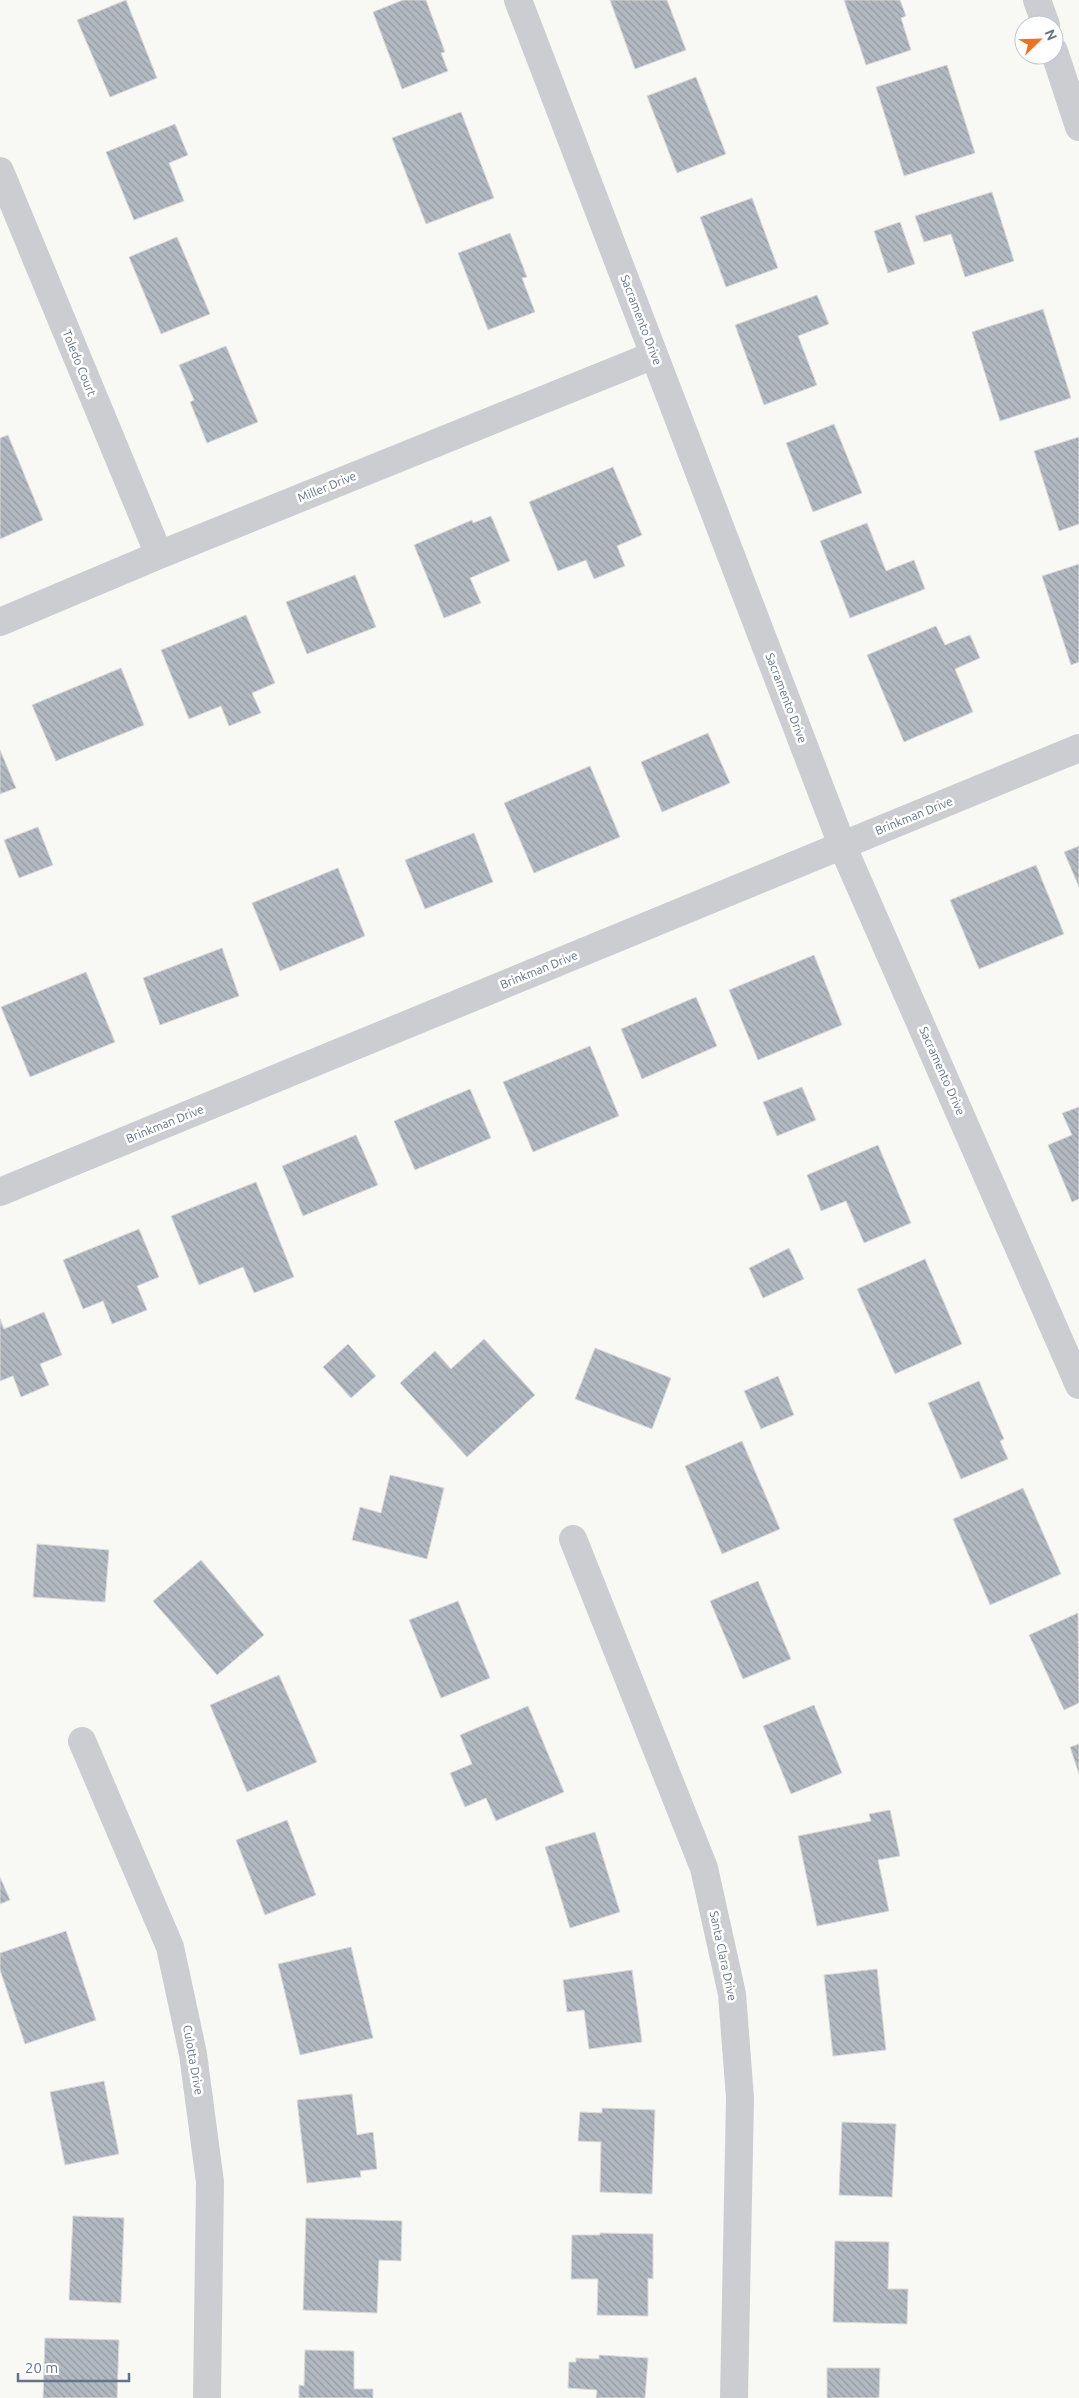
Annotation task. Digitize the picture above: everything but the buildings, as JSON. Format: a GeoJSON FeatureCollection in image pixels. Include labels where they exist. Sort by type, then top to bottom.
{"type":"FeatureCollection","features":[{"type":"Feature","properties":{"kind":"street","name":"Sacramento Drive"},"geometry":{"type":"LineString","coordinates":[[518,0],[842,845],[1069,1331],[1079,1385]]}},
{"type":"Feature","properties":{"kind":"street"},"geometry":{"type":"LineString","coordinates":[[1037,0],[1042,15]]}},
{"type":"Feature","properties":{"kind":"street"},"geometry":{"type":"LineString","coordinates":[[1059,65],[1079,127]]}},
{"type":"Feature","properties":{"kind":"street","name":"Toledo Court"},"geometry":{"type":"LineString","coordinates":[[0,171],[159,555]]}},
{"type":"Feature","properties":{"kind":"street","name":"Miller Drive"},"geometry":{"type":"LineString","coordinates":[[0,622],[159,555],[654,355]]}},
{"type":"Feature","properties":{"kind":"street","name":"Brinkman Drive"},"geometry":{"type":"LineString","coordinates":[[0,1192],[1079,748]]}},
{"type":"Feature","properties":{"kind":"street","name":"Santa Clara Drive"},"geometry":{"type":"LineString","coordinates":[[573,1539],[704,1868],[732,1994],[740,2098],[734,2398]]}},
{"type":"Feature","properties":{"kind":"street","name":"Culotta Drive"},"geometry":{"type":"LineString","coordinates":[[82,1741],[170,1947],[193,2054],[210,2182],[206,2398]]}}]}
